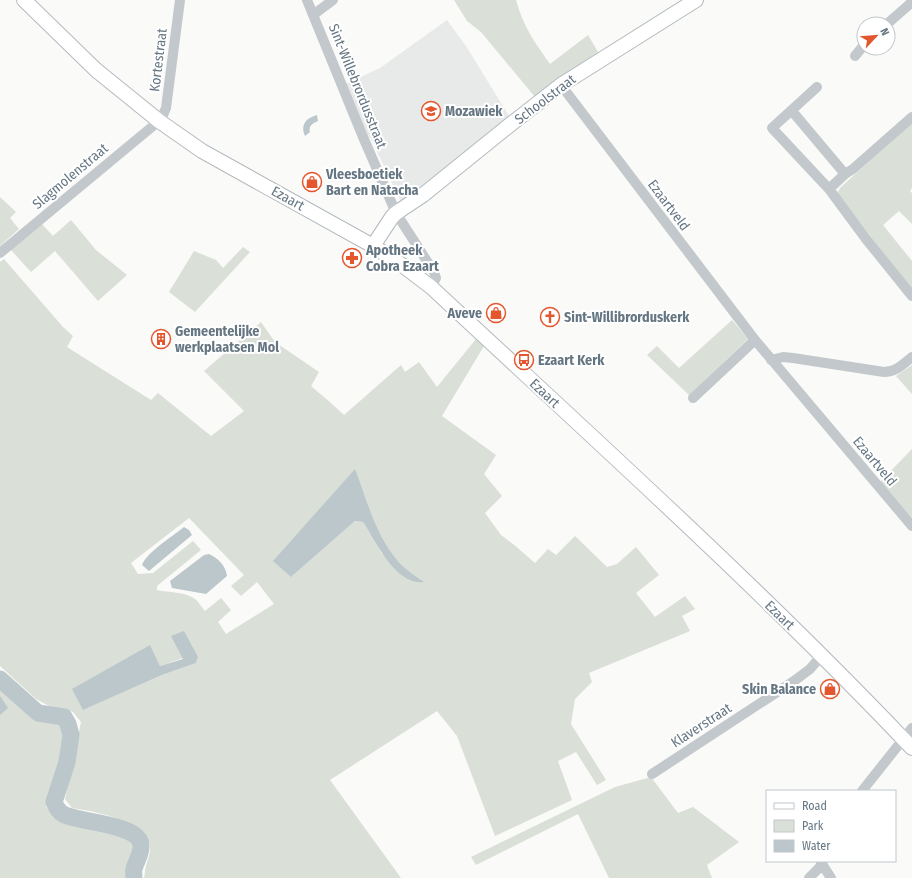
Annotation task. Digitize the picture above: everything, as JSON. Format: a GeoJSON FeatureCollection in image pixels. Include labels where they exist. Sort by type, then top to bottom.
{"type":"FeatureCollection","features":[{"type":"Feature","properties":{"kind":"main road","name":"Ezaart"},"geometry":{"type":"LineString","coordinates":[[24,0],[96,70],[158,121],[202,151],[373,246],[402,265],[430,287],[622,464],[909,738]]}},
{"type":"Feature","properties":{"kind":"main road","name":"Schoolstraat"},"geometry":{"type":"LineString","coordinates":[[373,246],[396,213],[424,195],[561,85],[696,0]]}},
{"type":"Feature","properties":{"kind":"street","name":"Kortestraat"},"geometry":{"type":"LineString","coordinates":[[158,121],[166,108],[180,0]]}},
{"type":"Feature","properties":{"kind":"street","name":"Sint-Willebrordusstraat"},"geometry":{"type":"LineString","coordinates":[[307,0],[396,213],[434,272],[436,278],[430,287]]}},
{"type":"Feature","properties":{"kind":"street"},"geometry":{"type":"LineString","coordinates":[[313,15],[333,0]]}},
{"type":"Feature","properties":{"kind":"street"},"geometry":{"type":"LineString","coordinates":[[896,16],[912,2]]}},
{"type":"Feature","properties":{"kind":"street","name":"Ezaartveld"},"geometry":{"type":"LineString","coordinates":[[561,85],[755,340],[912,526]]}},
{"type":"Feature","properties":{"kind":"street"},"geometry":{"type":"LineString","coordinates":[[818,87],[772,128],[829,190],[912,296]]}},
{"type":"Feature","properties":{"kind":"street"},"geometry":{"type":"LineString","coordinates":[[792,111],[845,174]]}},
{"type":"Feature","properties":{"kind":"street"},"geometry":{"type":"LineString","coordinates":[[829,190],[845,174],[853,169],[912,117]]}},
{"type":"Feature","properties":{"kind":"street","name":"Slagmolenstraat"},"geometry":{"type":"LineString","coordinates":[[0,253],[158,121]]}},
{"type":"Feature","properties":{"kind":"street"},"geometry":{"type":"LineString","coordinates":[[693,398],[755,340]]}},
{"type":"Feature","properties":{"kind":"street"},"geometry":{"type":"LineString","coordinates":[[771,360],[784,357],[868,370],[891,372],[898,369],[912,357]]}},
{"type":"Feature","properties":{"kind":"street","name":"Klaverstraat"},"geometry":{"type":"LineString","coordinates":[[652,774],[783,689],[810,669],[822,655]]}},
{"type":"Feature","properties":{"kind":"street"},"geometry":{"type":"LineString","coordinates":[[863,790],[909,738]]}},
{"type":"Feature","properties":{"kind":"street"},"geometry":{"type":"LineString","coordinates":[[809,878],[813,875],[822,862],[831,878]]}},
{"type":"Feature","properties":{"kind":"shaded area","name":"Mozawiek"},"geometry":{"type":"Polygon","coordinates":[[[447,20],[466,46],[511,119],[423,191],[401,202],[370,137],[368,138],[345,84],[380,68],[447,20]]]}},
{"type":"Feature","properties":{"kind":"green space"},"geometry":{"type":"Polygon","coordinates":[[[454,0],[516,0],[526,26],[534,41],[550,64],[588,35],[598,52],[535,97],[481,32],[467,21],[454,0]]]}},
{"type":"Feature","properties":{"kind":"green space"},"geometry":{"type":"Polygon","coordinates":[[[912,123],[912,188],[910,191],[912,193],[912,224],[899,211],[883,225],[912,261],[912,290],[837,193],[841,187],[912,123]]]}},
{"type":"Feature","properties":{"kind":"green space"},"geometry":{"type":"Polygon","coordinates":[[[0,197],[16,212],[10,218],[19,229],[0,246],[0,197]]]}},
{"type":"Feature","properties":{"kind":"green space"},"geometry":{"type":"Polygon","coordinates":[[[71,220],[96,250],[127,275],[98,301],[55,251],[31,272],[10,249],[41,223],[53,236],[71,220]]]}},
{"type":"Feature","properties":{"kind":"green space"},"geometry":{"type":"Polygon","coordinates":[[[243,247],[250,252],[195,312],[169,292],[194,251],[216,260],[223,268],[243,247]]]}},
{"type":"Feature","properties":{"kind":"green space"},"geometry":{"type":"Polygon","coordinates":[[[4,259],[63,327],[73,336],[67,347],[151,400],[158,393],[211,436],[244,411],[204,371],[261,322],[275,342],[319,372],[311,386],[344,415],[401,365],[405,372],[419,362],[437,387],[476,339],[484,346],[442,416],[496,455],[484,474],[502,496],[485,513],[501,535],[535,563],[548,549],[556,555],[575,536],[607,567],[617,564],[636,547],[659,575],[636,593],[655,617],[685,596],[695,609],[682,616],[690,631],[589,673],[592,682],[575,699],[571,724],[606,780],[597,785],[576,752],[558,761],[572,800],[495,836],[457,736],[437,711],[330,780],[401,878],[144,878],[150,853],[150,845],[146,836],[138,829],[117,818],[72,808],[65,799],[81,722],[73,712],[51,707],[36,699],[0,666],[0,262],[4,259]],[[355,470],[291,577],[355,521],[363,522],[382,554],[423,582],[402,565],[385,543],[373,519],[355,470]],[[189,518],[131,563],[138,574],[153,573],[193,541],[201,550],[157,586],[157,590],[181,593],[191,596],[205,611],[221,598],[231,610],[218,622],[226,634],[274,604],[257,582],[241,596],[231,586],[244,575],[189,518]],[[150,646],[83,710],[162,675],[196,663],[198,657],[183,658],[160,666],[150,646]]]}},
{"type":"Feature","properties":{"kind":"green space"},"geometry":{"type":"Polygon","coordinates":[[[732,320],[748,339],[689,395],[647,355],[657,346],[679,368],[732,320]]]}},
{"type":"Feature","properties":{"kind":"green space"},"geometry":{"type":"Polygon","coordinates":[[[912,365],[912,394],[896,376],[912,365]]]}},
{"type":"Feature","properties":{"kind":"green space"},"geometry":{"type":"Polygon","coordinates":[[[912,449],[912,518],[880,482],[912,449]]]}},
{"type":"Feature","properties":{"kind":"green space"},"geometry":{"type":"Polygon","coordinates":[[[0,688],[32,719],[54,720],[61,727],[61,749],[46,807],[60,819],[92,829],[105,829],[131,839],[134,846],[127,869],[127,878],[0,878],[0,688]]]}},
{"type":"Feature","properties":{"kind":"green space"},"geometry":{"type":"Polygon","coordinates":[[[651,777],[678,813],[693,807],[739,842],[707,865],[712,878],[609,878],[578,814],[476,865],[471,857],[615,787],[651,777]]]}},
{"type":"Feature","properties":{"kind":"water"},"geometry":{"type":"Polygon","coordinates":[[[317,115],[318,121],[311,125],[310,132],[305,136],[303,128],[305,122],[317,115]]]}},
{"type":"Feature","properties":{"kind":"water"},"geometry":{"type":"Polygon","coordinates":[[[355,469],[378,529],[390,551],[401,564],[424,582],[414,581],[404,577],[396,570],[381,551],[363,522],[355,521],[291,577],[273,561],[355,469]]]}},
{"type":"Feature","properties":{"kind":"water"},"geometry":{"type":"Polygon","coordinates":[[[184,527],[189,530],[192,535],[149,571],[142,565],[149,555],[161,544],[184,527]]]}},
{"type":"Feature","properties":{"kind":"water"},"geometry":{"type":"Polygon","coordinates":[[[209,554],[221,563],[227,576],[206,594],[172,588],[170,581],[204,555],[209,554]]]}},
{"type":"Feature","properties":{"kind":"water"},"geometry":{"type":"Polygon","coordinates":[[[184,631],[198,657],[196,663],[162,675],[83,710],[72,689],[150,645],[160,666],[183,659],[171,636],[184,631]]]}},
{"type":"Feature","properties":{"kind":"water"},"geometry":{"type":"Polygon","coordinates":[[[0,696],[8,708],[0,715],[0,696]]]}},
{"type":"Feature","properties":{"kind":"waterway"},"geometry":{"type":"LineString","coordinates":[[0,679],[38,713],[64,717],[71,735],[67,762],[54,802],[58,810],[63,814],[120,828],[130,832],[138,838],[141,848],[134,870],[134,878]]}},
{"type":"Feature","properties":{"kind":"place","name":"Mozawiek"},"geometry":{"type":"Point","coordinates":[431,111]}},
{"type":"Feature","properties":{"kind":"place","name":"Vleesboetiek Bart en Natacha"},"geometry":{"type":"Point","coordinates":[312,182]}},
{"type":"Feature","properties":{"kind":"place","name":"Apotheek Cobra Ezaart"},"geometry":{"type":"Point","coordinates":[352,258]}},
{"type":"Feature","properties":{"kind":"place","name":"Aveve"},"geometry":{"type":"Point","coordinates":[496,313]}},
{"type":"Feature","properties":{"kind":"place","name":"Sint-Willibrorduskerk"},"geometry":{"type":"Point","coordinates":[550,317]}},
{"type":"Feature","properties":{"kind":"place","name":"Gemeentelijke werkplaatsen Mol"},"geometry":{"type":"Point","coordinates":[161,339]}},
{"type":"Feature","properties":{"kind":"place","name":"Ezaart Kerk"},"geometry":{"type":"Point","coordinates":[524,360]}},
{"type":"Feature","properties":{"kind":"place","name":"Skin Balance"},"geometry":{"type":"Point","coordinates":[830,689]}}]}
